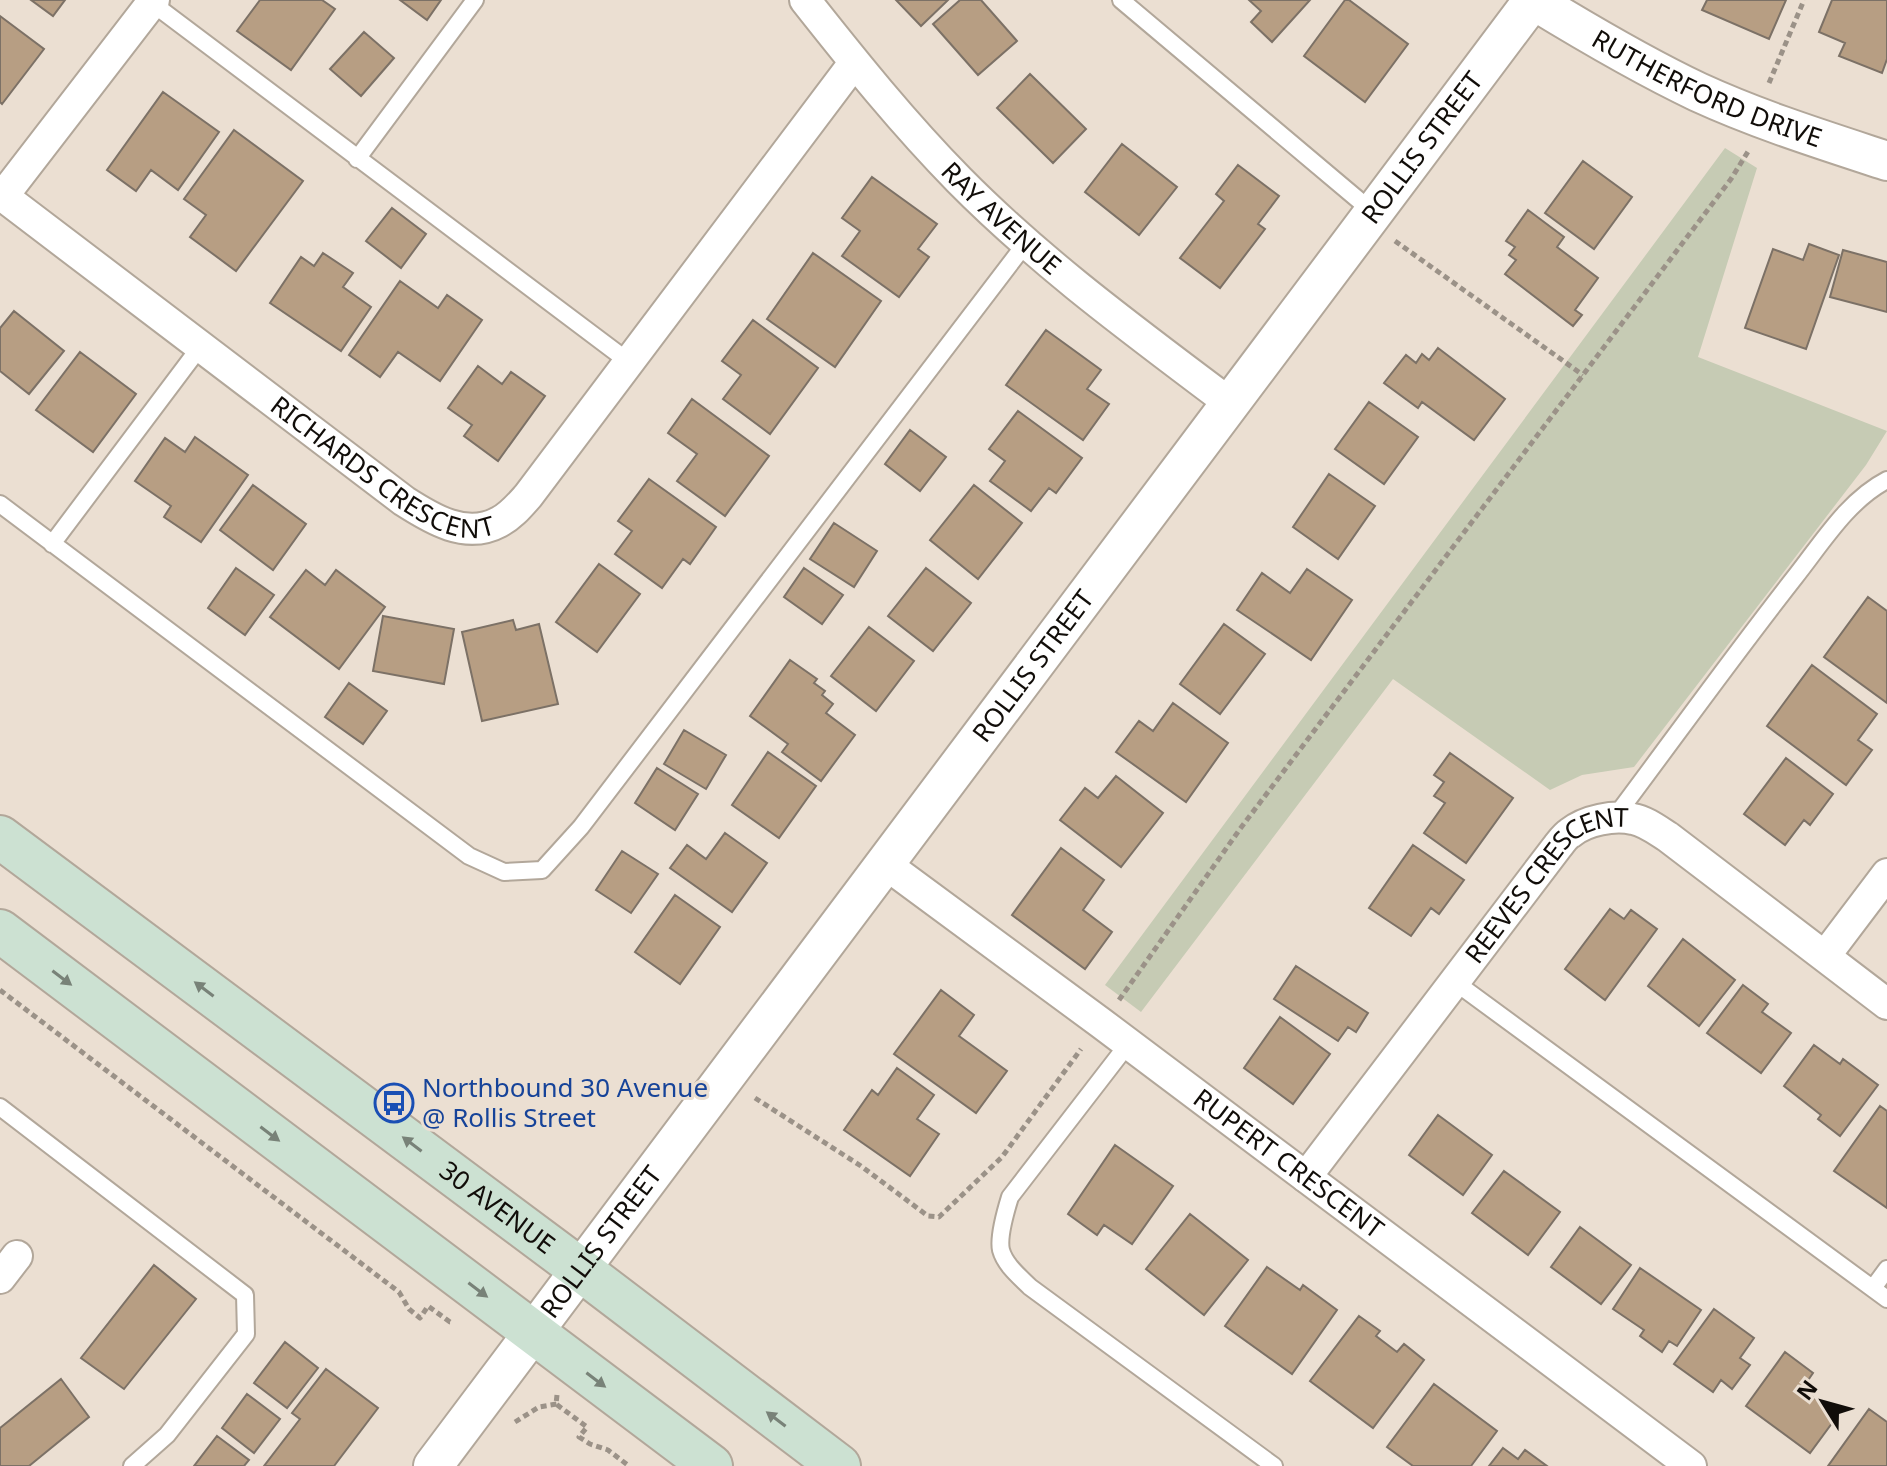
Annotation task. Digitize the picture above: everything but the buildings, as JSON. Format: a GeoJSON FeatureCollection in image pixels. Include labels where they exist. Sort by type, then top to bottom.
{"type":"FeatureCollection","features":[{"type":"Feature","properties":{"kind":"main road","name":"30 AVENUE"},"geometry":{"type":"LineString","coordinates":[[0,837],[839,1466]]}},
{"type":"Feature","properties":{"kind":"main road"},"geometry":{"type":"LineString","coordinates":[[0,931],[711,1466]]}},
{"type":"Feature","properties":{"kind":"street","name":"RAY AVENUE"},"geometry":{"type":"LineString","coordinates":[[805,0],[912,131],[961,182],[1093,300],[1231,404]]}},
{"type":"Feature","properties":{"kind":"street","name":"ROLLIS STREET"},"geometry":{"type":"LineString","coordinates":[[433,1466],[1533,0]]}},
{"type":"Feature","properties":{"kind":"street","name":"RUTHERFORD DRIVE"},"geometry":{"type":"LineString","coordinates":[[1533,0],[1609,45],[1701,93],[1801,133],[1887,161]]}},
{"type":"Feature","properties":{"kind":"street","name":"RICHARDS CRESCENT"},"geometry":{"type":"LineString","coordinates":[[151,1],[1,195],[404,501],[429,517],[467,529],[499,522],[522,503],[854,63]]}},
{"type":"Feature","properties":{"kind":"street","name":"REEVES CRESCENT"},"geometry":{"type":"LineString","coordinates":[[1306,1177],[1557,847],[1571,831],[1593,822],[1615,817],[1635,819],[1668,837],[1887,1004]]}},
{"type":"Feature","properties":{"kind":"street","name":"RUPERT CRESCENT"},"geometry":{"type":"LineString","coordinates":[[884,863],[1691,1466]]}},
{"type":"Feature","properties":{"kind":"street"},"geometry":{"type":"LineString","coordinates":[[1825,956],[1887,874]]}},
{"type":"Feature","properties":{"kind":"lane"},"geometry":{"type":"LineString","coordinates":[[357,159],[475,0]]}},
{"type":"Feature","properties":{"kind":"lane"},"geometry":{"type":"LineString","coordinates":[[1121,0],[1371,217]]}},
{"type":"Feature","properties":{"kind":"lane"},"geometry":{"type":"LineString","coordinates":[[151,1],[629,362]]}},
{"type":"Feature","properties":{"kind":"lane"},"geometry":{"type":"LineString","coordinates":[[0,504],[469,856],[504,872],[542,870],[581,827],[1026,243]]}},
{"type":"Feature","properties":{"kind":"lane"},"geometry":{"type":"LineString","coordinates":[[52,544],[200,347]]}},
{"type":"Feature","properties":{"kind":"lane"},"geometry":{"type":"LineString","coordinates":[[1615,817],[1848,511],[1875,486],[1887,480]]}},
{"type":"Feature","properties":{"kind":"lane"},"geometry":{"type":"LineString","coordinates":[[1455,982],[1887,1299]]}},
{"type":"Feature","properties":{"kind":"lane"},"geometry":{"type":"LineString","coordinates":[[1128,1044],[1010,1197],[1001,1249],[1012,1269],[1030,1287],[1274,1466]]}},
{"type":"Feature","properties":{"kind":"lane"},"geometry":{"type":"LineString","coordinates":[[0,1107],[245,1295],[246,1334],[167,1435],[132,1466]]}},
{"type":"Feature","properties":{"kind":"lane"},"geometry":{"type":"LineString","coordinates":[[1873,1288],[1887,1269]]}},
{"type":"Feature","properties":{"kind":"path"},"geometry":{"type":"LineString","coordinates":[[1770,82],[1804,0]]}},
{"type":"Feature","properties":{"kind":"path"},"geometry":{"type":"LineString","coordinates":[[1119,1000],[1240,829],[1731,179],[1749,151]]}},
{"type":"Feature","properties":{"kind":"path"},"geometry":{"type":"LineString","coordinates":[[1371,217],[1583,375]]}},
{"type":"Feature","properties":{"kind":"path"},"geometry":{"type":"LineString","coordinates":[[0,990],[399,1292],[414,1314],[420,1318],[428,1306],[450,1322],[458,1322]]}},
{"type":"Feature","properties":{"kind":"path"},"geometry":{"type":"LineString","coordinates":[[724,1077],[861,1166],[928,1216],[939,1217],[1002,1157],[1083,1047]]}},
{"type":"Feature","properties":{"kind":"path"},"geometry":{"type":"LineString","coordinates":[[556,1404],[557,1393]]}},
{"type":"Feature","properties":{"kind":"path"},"geometry":{"type":"LineString","coordinates":[[556,1404],[587,1427],[579,1437],[608,1450],[629,1466]]}},
{"type":"Feature","properties":{"kind":"path"},"geometry":{"type":"LineString","coordinates":[[508,1429],[539,1407],[567,1405]]}},
{"type":"Feature","properties":{"kind":"green space"},"geometry":{"type":"Polygon","coordinates":[[[1725,148],[1757,168],[1698,357],[1887,431],[1866,465],[1634,767],[1582,775],[1550,790],[1393,679],[1141,1012],[1105,985],[1725,148]]]}},
{"type":"Feature","properties":{"kind":"place","name":"Northbound 30 Avenue @ Rollis Street"},"geometry":{"type":"Point","coordinates":[394,1103]}}]}
